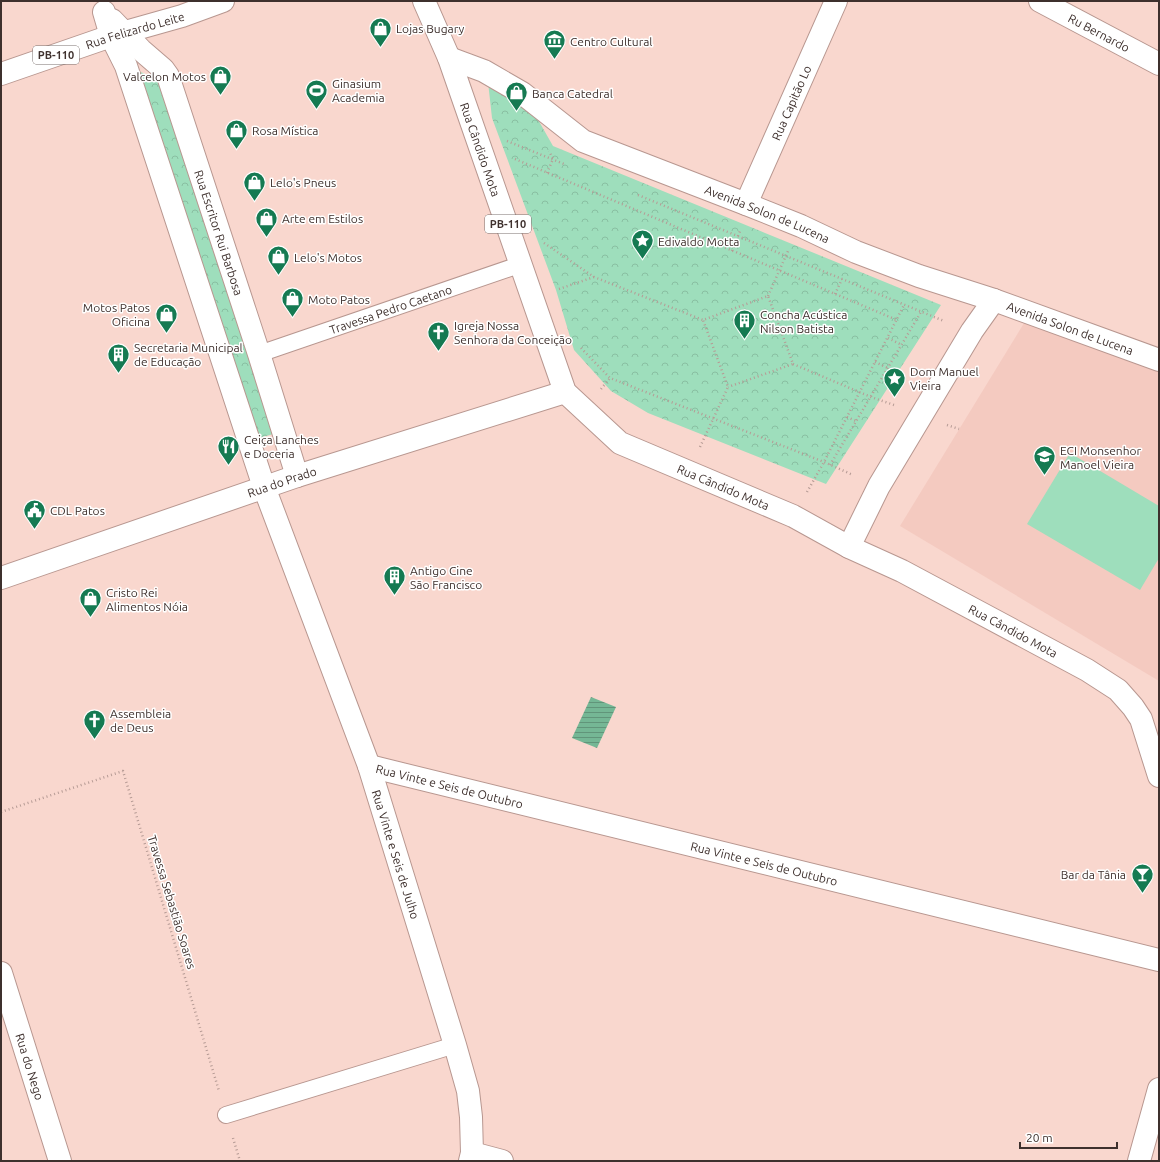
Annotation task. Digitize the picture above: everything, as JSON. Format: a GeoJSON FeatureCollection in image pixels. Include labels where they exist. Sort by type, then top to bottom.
{"type":"FeatureCollection","features":[{"type":"Feature","properties":{"kind":"street","name":"Rua Felizardo Leite"},"geometry":{"type":"LineString","coordinates":[[1,74],[118,34],[182,16],[223,1]]}},
{"type":"Feature","properties":{"kind":"street","name":"PB-110"},"geometry":{"type":"LineString","coordinates":[[424,1],[449,58]]}},
{"type":"Feature","properties":{"kind":"street","name":"Rua Capitão Lo"},"geometry":{"type":"LineString","coordinates":[[746,204],[836,1]]}},
{"type":"Feature","properties":{"kind":"street","name":"Ru Bernardo"},"geometry":{"type":"LineString","coordinates":[[1040,1],[1159,64]]}},
{"type":"Feature","properties":{"kind":"street","name":"Rua Escritor Rui Barbosa"},"geometry":{"type":"LineString","coordinates":[[100,6],[118,34],[126,66],[264,487]]}},
{"type":"Feature","properties":{"kind":"street","name":"Rua Escritor Rui Barbosa"},"geometry":{"type":"LineString","coordinates":[[118,34],[141,50],[163,69],[168,76],[259,354],[297,476]]}},
{"type":"Feature","properties":{"kind":"street","name":"Rua Cândido Mota"},"geometry":{"type":"LineString","coordinates":[[449,58],[566,392],[620,443],[688,473],[793,516],[849,547],[915,578],[1087,670],[1118,690],[1141,719],[1159,776]]}},
{"type":"Feature","properties":{"kind":"street","name":"Avenida Solon de Lucena"},"geometry":{"type":"LineString","coordinates":[[449,58],[484,71],[522,93],[582,141],[801,226],[856,252],[919,276],[994,300],[1159,360]]}},
{"type":"Feature","properties":{"kind":"street"},"geometry":{"type":"LineString","coordinates":[[849,547],[879,486],[972,332],[994,300]]}},
{"type":"Feature","properties":{"kind":"street","name":"Rua do Prado"},"geometry":{"type":"LineString","coordinates":[[1,578],[297,476],[566,392]]}},
{"type":"Feature","properties":{"kind":"street","name":"Rua Vinte e Seis de Julho"},"geometry":{"type":"LineString","coordinates":[[264,487],[369,766],[468,1091],[471,1117],[471,1157]]}},
{"type":"Feature","properties":{"kind":"street","name":"Rua Vinte e Seis de Outubro"},"geometry":{"type":"LineString","coordinates":[[369,766],[1159,960]]}},
{"type":"Feature","properties":{"kind":"street","name":"Rua do Nego"},"geometry":{"type":"LineString","coordinates":[[1,973],[60,1161]]}},
{"type":"Feature","properties":{"kind":"street"},"geometry":{"type":"LineString","coordinates":[[1139,1161],[1159,1091]]}},
{"type":"Feature","properties":{"kind":"street"},"geometry":{"type":"LineString","coordinates":[[471,1157],[502,1161]]}},
{"type":"Feature","properties":{"kind":"lane","name":"Travessa Pedro Caetano"},"geometry":{"type":"LineString","coordinates":[[259,354],[519,256]]}},
{"type":"Feature","properties":{"kind":"lane"},"geometry":{"type":"LineString","coordinates":[[226,1115],[455,1045]]}},
{"type":"Feature","properties":{"kind":"path"},"geometry":{"type":"LineString","coordinates":[[480,145],[502,138],[567,165]]}},
{"type":"Feature","properties":{"kind":"path"},"geometry":{"type":"LineString","coordinates":[[509,157],[897,320]]}},
{"type":"Feature","properties":{"kind":"path"},"geometry":{"type":"LineString","coordinates":[[631,192],[921,312],[830,465]]}},
{"type":"Feature","properties":{"kind":"path"},"geometry":{"type":"LineString","coordinates":[[732,251],[738,236]]}},
{"type":"Feature","properties":{"kind":"path"},"geometry":{"type":"LineString","coordinates":[[519,256],[538,239],[594,277],[703,320],[768,296]]}},
{"type":"Feature","properties":{"kind":"path"},"geometry":{"type":"LineString","coordinates":[[785,256],[768,296],[792,364]]}},
{"type":"Feature","properties":{"kind":"path"},"geometry":{"type":"LineString","coordinates":[[556,290],[594,277]]}},
{"type":"Feature","properties":{"kind":"path"},"geometry":{"type":"LineString","coordinates":[[835,294],[842,279]]}},
{"type":"Feature","properties":{"kind":"path"},"geometry":{"type":"LineString","coordinates":[[793,516],[834,443],[904,305]]}},
{"type":"Feature","properties":{"kind":"path"},"geometry":{"type":"LineString","coordinates":[[688,473],[728,387],[703,320]]}},
{"type":"Feature","properties":{"kind":"path"},"geometry":{"type":"LineString","coordinates":[[888,338],[902,345]]}},
{"type":"Feature","properties":{"kind":"path"},"geometry":{"type":"LineString","coordinates":[[580,347],[610,378],[824,462]]}},
{"type":"Feature","properties":{"kind":"path"},"geometry":{"type":"LineString","coordinates":[[875,362],[888,368]]}},
{"type":"Feature","properties":{"kind":"path"},"geometry":{"type":"LineString","coordinates":[[728,387],[792,364],[871,397]]}},
{"type":"Feature","properties":{"kind":"path"},"geometry":{"type":"LineString","coordinates":[[847,417],[856,421]]}},
{"type":"Feature","properties":{"kind":"path"},"geometry":{"type":"LineString","coordinates":[[834,443],[840,446]]}},
{"type":"Feature","properties":{"kind":"path","name":"Travessa Sebastião Soares"},"geometry":{"type":"LineString","coordinates":[[1,812],[123,771],[240,1161]]}},
{"type":"Feature","properties":{"kind":"shaded area","name":"ECI Monsenhor Manoel Vieira"},"geometry":{"type":"Polygon","coordinates":[[[1029,315],[1159,369],[1159,681],[900,526],[1029,315]]]}},
{"type":"Feature","properties":{"kind":"shaded area"},"geometry":{"type":"Polygon","coordinates":[[[591,697],[616,707],[597,748],[572,738],[591,697]]]}},
{"type":"Feature","properties":{"kind":"green space"},"geometry":{"type":"Polygon","coordinates":[[[134,69],[167,84],[277,433],[255,439],[134,69]]]}},
{"type":"Feature","properties":{"kind":"green space"},"geometry":{"type":"Polygon","coordinates":[[[488,82],[528,102],[553,146],[941,305],[826,484],[648,413],[611,391],[574,350],[556,290],[492,118],[488,82]]]}},
{"type":"Feature","properties":{"kind":"green space"},"geometry":{"type":"Polygon","coordinates":[[[1070,453],[1159,506],[1159,558],[1140,590],[1027,524],[1070,453]]]}},
{"type":"Feature","properties":{"kind":"place","name":"Lojas Bugary"},"geometry":{"type":"Point","coordinates":[380,48]}},
{"type":"Feature","properties":{"kind":"place","name":"Centro Cultural"},"geometry":{"type":"Point","coordinates":[554,60]}},
{"type":"Feature","properties":{"kind":"place","name":"Valcelon Motos"},"geometry":{"type":"Point","coordinates":[221,96]}},
{"type":"Feature","properties":{"kind":"place","name":"Ginasium Academia"},"geometry":{"type":"Point","coordinates":[316,110]}},
{"type":"Feature","properties":{"kind":"place","name":"Banca Catedral"},"geometry":{"type":"Point","coordinates":[516,112]}},
{"type":"Feature","properties":{"kind":"place","name":"Rosa Mística"},"geometry":{"type":"Point","coordinates":[236,150]}},
{"type":"Feature","properties":{"kind":"place","name":"Lelo's Pneus"},"geometry":{"type":"Point","coordinates":[254,202]}},
{"type":"Feature","properties":{"kind":"place","name":"Arte em Estilos"},"geometry":{"type":"Point","coordinates":[267,238]}},
{"type":"Feature","properties":{"kind":"place","name":"Edivaldo Motta"},"geometry":{"type":"Point","coordinates":[642,260]}},
{"type":"Feature","properties":{"kind":"place","name":"Lelo's Motos"},"geometry":{"type":"Point","coordinates":[278,276]}},
{"type":"Feature","properties":{"kind":"place","name":"Moto Patos"},"geometry":{"type":"Point","coordinates":[292,318]}},
{"type":"Feature","properties":{"kind":"place","name":"Motos Patos Oficina"},"geometry":{"type":"Point","coordinates":[166,334]}},
{"type":"Feature","properties":{"kind":"place","name":"Concha Acústica Nilson Batista"},"geometry":{"type":"Point","coordinates":[745,340]}},
{"type":"Feature","properties":{"kind":"place","name":"Igreja Nossa Senhora da Conceição"},"geometry":{"type":"Point","coordinates":[439,352]}},
{"type":"Feature","properties":{"kind":"place","name":"Secretaria Municipal de Educação"},"geometry":{"type":"Point","coordinates":[119,374]}},
{"type":"Feature","properties":{"kind":"place","name":"Dom Manuel Vieira"},"geometry":{"type":"Point","coordinates":[894,398]}},
{"type":"Feature","properties":{"kind":"place","name":"Ceiça Lanches e Doceria"},"geometry":{"type":"Point","coordinates":[228,466]}},
{"type":"Feature","properties":{"kind":"place","name":"ECI Monsenhor Manoel Vieira"},"geometry":{"type":"Point","coordinates":[1044,476]}},
{"type":"Feature","properties":{"kind":"place","name":"CDL Patos"},"geometry":{"type":"Point","coordinates":[35,530]}},
{"type":"Feature","properties":{"kind":"place","name":"Antigo Cine São Francisco"},"geometry":{"type":"Point","coordinates":[394,596]}},
{"type":"Feature","properties":{"kind":"place","name":"Cristo Rei Alimentos Nóia"},"geometry":{"type":"Point","coordinates":[91,618]}},
{"type":"Feature","properties":{"kind":"place","name":"Assembleia de Deus"},"geometry":{"type":"Point","coordinates":[95,740]}},
{"type":"Feature","properties":{"kind":"place","name":"Bar da Tânia"},"geometry":{"type":"Point","coordinates":[1142,894]}}]}
